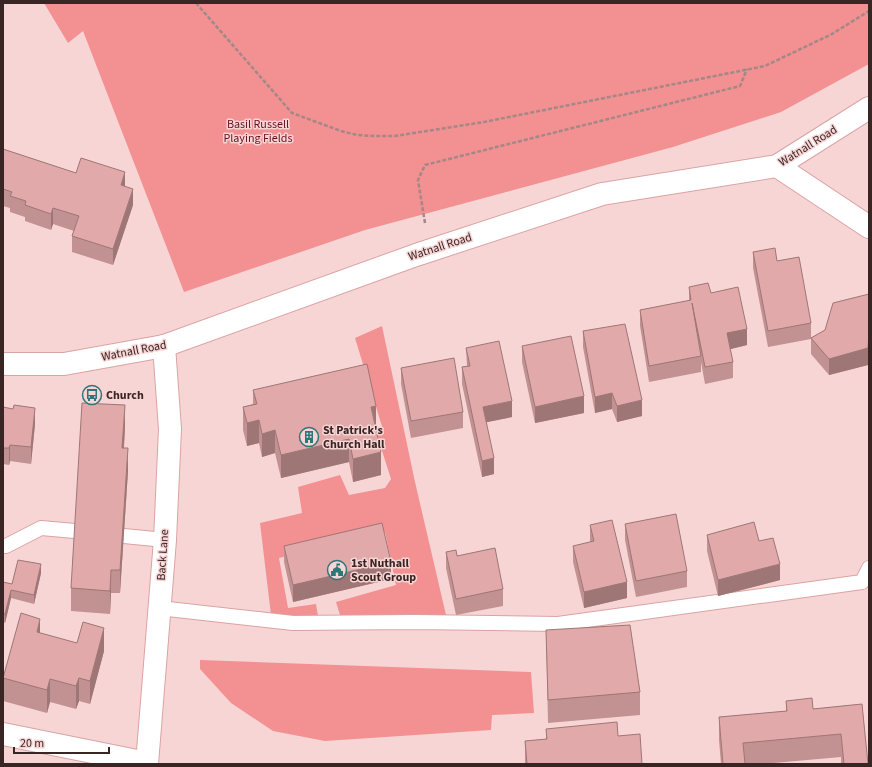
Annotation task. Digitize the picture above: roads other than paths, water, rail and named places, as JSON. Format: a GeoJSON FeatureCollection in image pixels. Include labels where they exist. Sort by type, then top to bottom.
{"type":"FeatureCollection","features":[{"type":"Feature","properties":{"kind":"main road","name":"Watnall Road"},"geometry":{"type":"LineString","coordinates":[[3,364],[64,364],[164,346],[429,251],[602,194],[777,166],[869,108]]}},
{"type":"Feature","properties":{"kind":"main road"},"geometry":{"type":"LineString","coordinates":[[777,166],[869,226]]}},
{"type":"Feature","properties":{"kind":"main road","name":"Back Lane"},"geometry":{"type":"LineString","coordinates":[[147,763],[165,540],[170,429],[164,346]]}},
{"type":"Feature","properties":{"kind":"main road"},"geometry":{"type":"LineString","coordinates":[[3,734],[147,763]]}},
{"type":"Feature","properties":{"kind":"lane"},"geometry":{"type":"LineString","coordinates":[[3,546],[6,546],[41,528],[75,531]]}},
{"type":"Feature","properties":{"kind":"lane"},"geometry":{"type":"LineString","coordinates":[[124,536],[165,540]]}},
{"type":"Feature","properties":{"kind":"lane"},"geometry":{"type":"LineString","coordinates":[[159,608],[293,623],[414,622],[558,624],[862,582],[869,568]]}},
{"type":"Feature","properties":{"kind":"place","name":"Church"},"geometry":{"type":"Point","coordinates":[92,395]}},
{"type":"Feature","properties":{"kind":"place","name":"St Patrick's Church Hall"},"geometry":{"type":"Point","coordinates":[309,437]}},
{"type":"Feature","properties":{"kind":"place","name":"1st Nuthall Scout Group"},"geometry":{"type":"Point","coordinates":[337,570]}},
{"type":"Feature","properties":{"kind":"park label","name":"Basil Russell Playing Fields"},"geometry":{"type":"Point","coordinates":[258,131]}}]}
